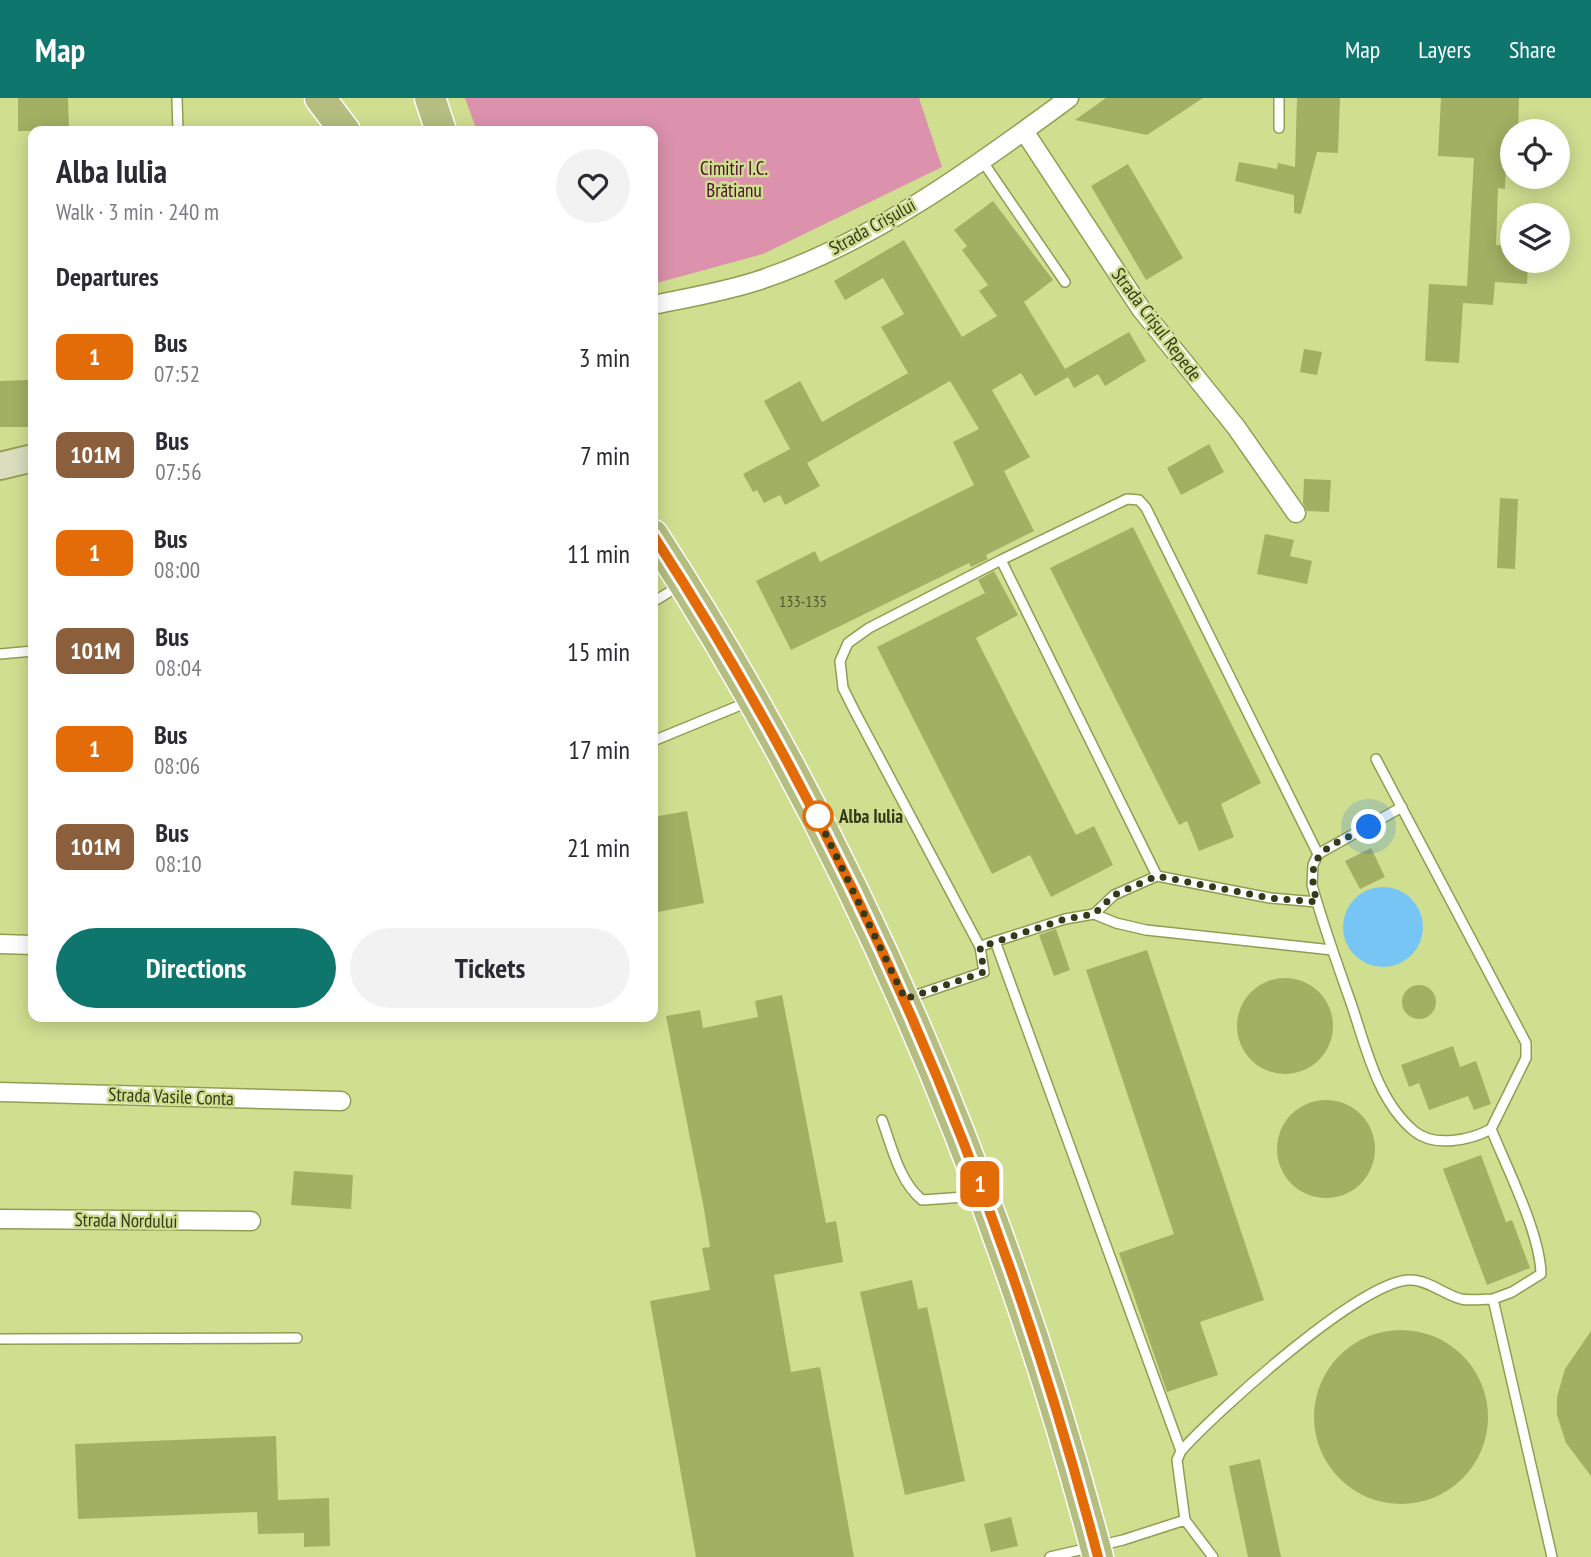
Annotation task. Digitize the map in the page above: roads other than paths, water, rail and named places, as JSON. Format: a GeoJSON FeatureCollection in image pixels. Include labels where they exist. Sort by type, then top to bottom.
{"type":"FeatureCollection","features":[{"type":"Feature","properties":{"kind":"main road"},"geometry":{"type":"LineString","coordinates":[[430,98],[439,126]]}},
{"type":"Feature","properties":{"kind":"main road"},"geometry":{"type":"LineString","coordinates":[[658,544],[753,700],[835,851],[905,999],[985,1195],[1047,1373],[1097,1552]]}},
{"type":"Feature","properties":{"kind":"street","name":"Strada Crișului"},"geometry":{"type":"LineString","coordinates":[[658,304],[732,288],[795,267],[909,208],[1069,98]]}},
{"type":"Feature","properties":{"kind":"street","name":"Strada Crișul Repede"},"geometry":{"type":"LineString","coordinates":[[1024,131],[1142,309],[1236,428],[1297,513]]}},
{"type":"Feature","properties":{"kind":"street"},"geometry":{"type":"LineString","coordinates":[[0,466],[28,459]]}},
{"type":"Feature","properties":{"kind":"street"},"geometry":{"type":"LineString","coordinates":[[0,944],[28,945]]}},
{"type":"Feature","properties":{"kind":"street","name":"Strada Vasile Conta"},"geometry":{"type":"LineString","coordinates":[[0,1092],[341,1101]]}},
{"type":"Feature","properties":{"kind":"street","name":"Strada Nordului"},"geometry":{"type":"LineString","coordinates":[[0,1219],[251,1221]]}},
{"type":"Feature","properties":{"kind":"lane"},"geometry":{"type":"LineString","coordinates":[[177,98],[178,126]]}},
{"type":"Feature","properties":{"kind":"lane"},"geometry":{"type":"LineString","coordinates":[[1279,98],[1279,128]]}},
{"type":"Feature","properties":{"kind":"lane"},"geometry":{"type":"LineString","coordinates":[[981,159],[1065,282]]}},
{"type":"Feature","properties":{"kind":"lane"},"geometry":{"type":"LineString","coordinates":[[905,999],[984,972],[980,947],[843,688],[839,661],[848,643],[869,628],[1001,559],[1126,499],[1139,500],[1146,508],[1318,854]]}},
{"type":"Feature","properties":{"kind":"lane"},"geometry":{"type":"LineString","coordinates":[[1001,559],[1157,876]]}},
{"type":"Feature","properties":{"kind":"lane"},"geometry":{"type":"LineString","coordinates":[[658,599],[683,583]]}},
{"type":"Feature","properties":{"kind":"lane"},"geometry":{"type":"LineString","coordinates":[[0,653],[28,651]]}},
{"type":"Feature","properties":{"kind":"lane"},"geometry":{"type":"LineString","coordinates":[[658,740],[753,700]]}},
{"type":"Feature","properties":{"kind":"lane"},"geometry":{"type":"LineString","coordinates":[[1376,759],[1402,807],[1526,1043],[1526,1058],[1491,1129],[1476,1138],[1446,1141],[1416,1134],[1392,1108],[1381,1088],[1312,885],[1313,865],[1318,854],[1402,807]]}},
{"type":"Feature","properties":{"kind":"lane"},"geometry":{"type":"LineString","coordinates":[[1094,914],[1114,895],[1157,876],[1270,898],[1317,902]]}},
{"type":"Feature","properties":{"kind":"lane"},"geometry":{"type":"LineString","coordinates":[[980,947],[1065,919],[1094,914],[1116,923],[1146,930],[1332,950]]}},
{"type":"Feature","properties":{"kind":"lane"},"geometry":{"type":"LineString","coordinates":[[995,941],[1181,1451]]}},
{"type":"Feature","properties":{"kind":"lane"},"geometry":{"type":"LineString","coordinates":[[882,1120],[911,1192],[922,1200],[985,1195]]}},
{"type":"Feature","properties":{"kind":"lane"},"geometry":{"type":"LineString","coordinates":[[1213,1557],[1185,1520],[1177,1460],[1181,1451],[1208,1421],[1344,1311],[1383,1288],[1410,1279],[1463,1299],[1493,1299],[1512,1292],[1541,1274],[1541,1260],[1491,1129]]}},
{"type":"Feature","properties":{"kind":"lane"},"geometry":{"type":"LineString","coordinates":[[1493,1299],[1552,1557]]}},
{"type":"Feature","properties":{"kind":"lane"},"geometry":{"type":"LineString","coordinates":[[0,1339],[298,1338]]}},
{"type":"Feature","properties":{"kind":"lane"},"geometry":{"type":"LineString","coordinates":[[1050,1557],[1097,1552],[1185,1520]]}},
{"type":"Feature","properties":{"kind":"water"},"geometry":{"type":"Polygon","coordinates":[[[1375,887],[1391,887],[1412,898],[1423,919],[1423,935],[1412,956],[1391,967],[1375,967],[1361,961],[1349,949],[1343,935],[1343,919],[1349,905],[1361,893],[1375,887]]]}},
{"type":"Feature","properties":{"kind":"place","name":"Alba Iulia"},"geometry":{"type":"Point","coordinates":[818,816]}},
{"type":"Feature","properties":{"kind":"park label","name":"Cimitir I.C. Brătianu"},"geometry":{"type":"Point","coordinates":[734,179]}}]}
